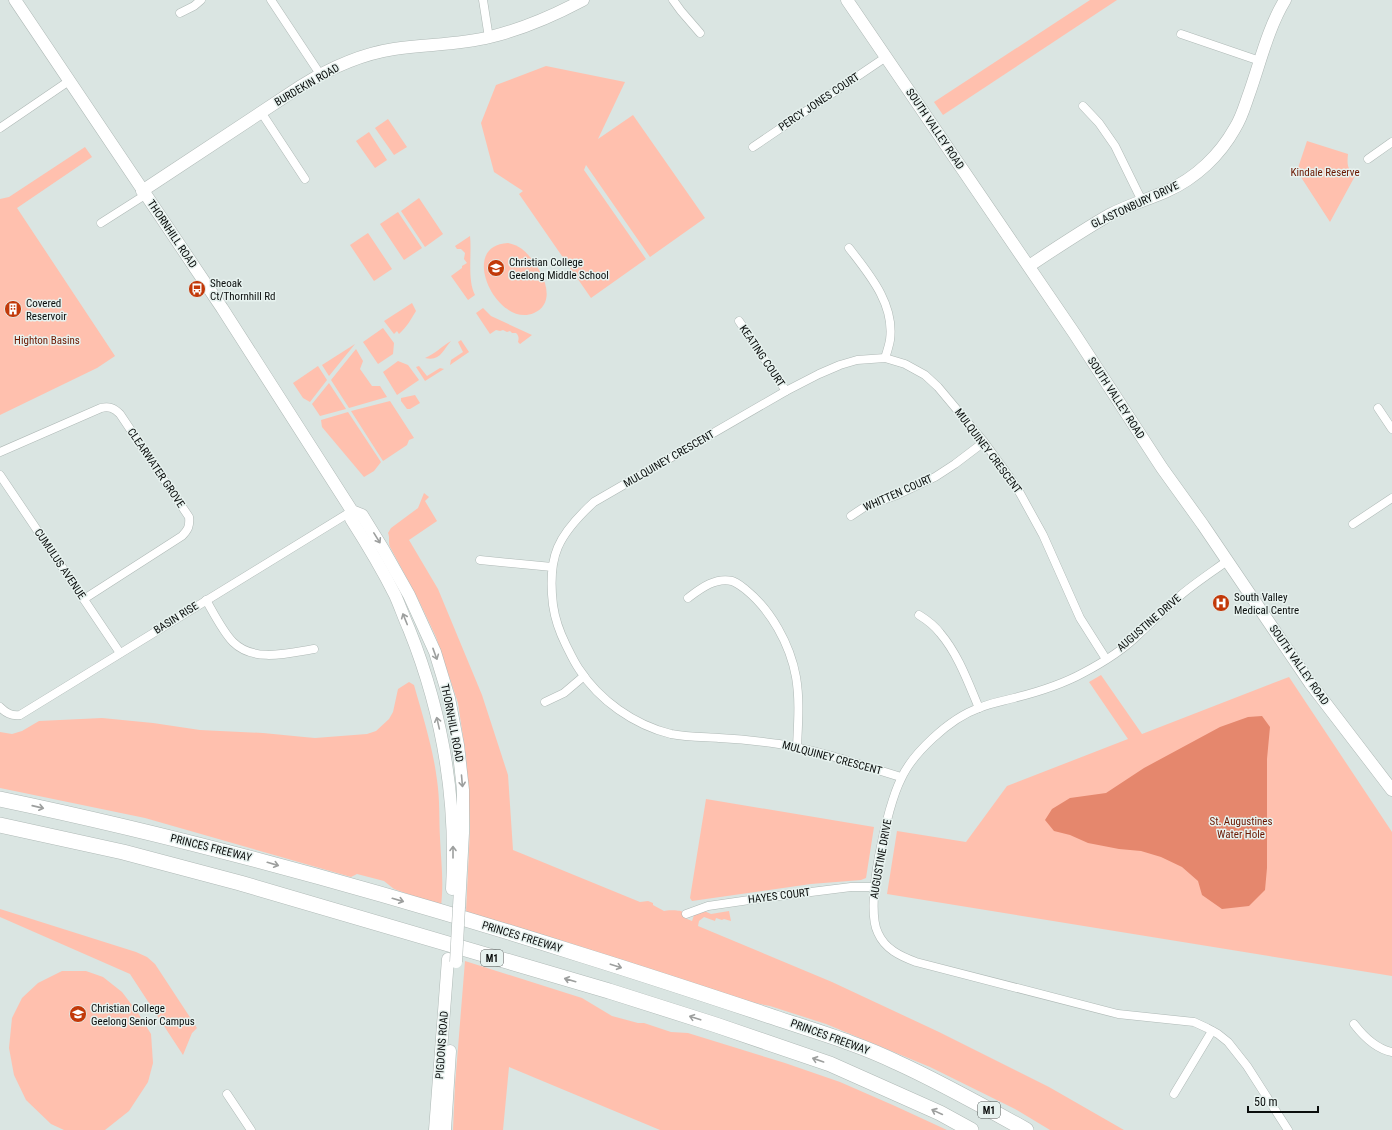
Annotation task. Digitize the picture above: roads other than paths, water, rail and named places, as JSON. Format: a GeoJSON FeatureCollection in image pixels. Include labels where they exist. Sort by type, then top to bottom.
{"type":"FeatureCollection","features":[{"type":"Feature","properties":{"kind":"highway","name":"PRINCES FREEWAY"},"geometry":{"type":"LineString","coordinates":[[0,799],[150,832],[257,859],[510,932],[737,1005],[834,1037],[894,1061],[953,1090],[1026,1130]]}},
{"type":"Feature","properties":{"kind":"highway","name":"M1"},"geometry":{"type":"LineString","coordinates":[[0,825],[123,852],[240,882],[616,993],[830,1064],[940,1114],[971,1130]]}},
{"type":"Feature","properties":{"kind":"street","name":"THORNHILL ROAD"},"geometry":{"type":"LineString","coordinates":[[15,0],[143,193],[222,308],[352,510],[351,519],[396,597],[422,664],[434,704],[444,751],[449,785],[453,846],[455,906],[452,960]]}},
{"type":"Feature","properties":{"kind":"street"},"geometry":{"type":"LineString","coordinates":[[180,13],[194,6],[201,0]]}},
{"type":"Feature","properties":{"kind":"street"},"geometry":{"type":"LineString","coordinates":[[272,0],[320,74]]}},
{"type":"Feature","properties":{"kind":"street"},"geometry":{"type":"LineString","coordinates":[[483,0],[489,38]]}},
{"type":"Feature","properties":{"kind":"street","name":"BURDEKIN ROAD"},"geometry":{"type":"LineString","coordinates":[[143,193],[261,112],[320,74],[368,54],[392,49],[489,38],[520,29],[558,14],[583,0]]}},
{"type":"Feature","properties":{"kind":"street"},"geometry":{"type":"LineString","coordinates":[[673,0],[700,33]]}},
{"type":"Feature","properties":{"kind":"street","name":"SOUTH VALLEY ROAD"},"geometry":{"type":"LineString","coordinates":[[847,0],[1029,266],[1162,468],[1228,561],[1310,683],[1392,790]]}},
{"type":"Feature","properties":{"kind":"street","name":"GLASTONBURY DRIVE"},"geometry":{"type":"LineString","coordinates":[[1029,266],[1087,228],[1113,214],[1182,184],[1220,151],[1236,127],[1243,112],[1274,22],[1285,0]]}},
{"type":"Feature","properties":{"kind":"street"},"geometry":{"type":"LineString","coordinates":[[1181,34],[1260,62]]}},
{"type":"Feature","properties":{"kind":"street","name":"PERCY JONES COURT"},"geometry":{"type":"LineString","coordinates":[[753,147],[886,57]]}},
{"type":"Feature","properties":{"kind":"street"},"geometry":{"type":"LineString","coordinates":[[0,128],[69,81]]}},
{"type":"Feature","properties":{"kind":"street"},"geometry":{"type":"LineString","coordinates":[[1083,106],[1099,123],[1116,146],[1142,201]]}},
{"type":"Feature","properties":{"kind":"street"},"geometry":{"type":"LineString","coordinates":[[261,112],[305,179]]}},
{"type":"Feature","properties":{"kind":"street"},"geometry":{"type":"LineString","coordinates":[[1368,159],[1392,142]]}},
{"type":"Feature","properties":{"kind":"street"},"geometry":{"type":"LineString","coordinates":[[101,223],[143,193]]}},
{"type":"Feature","properties":{"kind":"street"},"geometry":{"type":"LineString","coordinates":[[849,248],[876,284],[884,301],[890,320],[890,340],[885,358]]}},
{"type":"Feature","properties":{"kind":"street","name":"KEATING COURT"},"geometry":{"type":"LineString","coordinates":[[739,321],[786,391]]}},
{"type":"Feature","properties":{"kind":"street","name":"MULQUINEY CRESCENT"},"geometry":{"type":"LineString","coordinates":[[901,777],[797,747],[738,739],[671,734],[649,727],[627,715],[607,701],[578,669],[560,633],[554,611],[551,586],[552,567],[557,550],[566,532],[578,516],[594,502],[786,391],[819,374],[857,360],[885,358],[905,364],[924,375],[938,387],[984,442],[1016,486],[1027,504],[1043,535],[1080,618],[1106,659]]}},
{"type":"Feature","properties":{"kind":"street","name":"CLEARWATER GROVE"},"geometry":{"type":"LineString","coordinates":[[0,452],[101,408],[109,406],[120,414],[189,517],[190,524],[187,531],[182,536],[84,599]]}},
{"type":"Feature","properties":{"kind":"street"},"geometry":{"type":"LineString","coordinates":[[1378,408],[1392,429]]}},
{"type":"Feature","properties":{"kind":"street","name":"WHITTEN COURT"},"geometry":{"type":"LineString","coordinates":[[851,516],[866,506],[897,495],[935,477],[984,442]]}},
{"type":"Feature","properties":{"kind":"street","name":"CUMULUS AVENUE"},"geometry":{"type":"LineString","coordinates":[[0,475],[2,484],[84,599],[120,653]]}},
{"type":"Feature","properties":{"kind":"street"},"geometry":{"type":"LineString","coordinates":[[1353,524],[1392,498]]}},
{"type":"Feature","properties":{"kind":"street","name":"BASIN RISE"},"geometry":{"type":"LineString","coordinates":[[0,707],[8,714],[14,716],[20,715],[352,510]]}},
{"type":"Feature","properties":{"kind":"street"},"geometry":{"type":"LineString","coordinates":[[480,560],[552,567]]}},
{"type":"Feature","properties":{"kind":"street","name":"AUGUSTINE DRIVE"},"geometry":{"type":"LineString","coordinates":[[1228,561],[1181,595],[1138,636],[1123,648],[1084,673],[1032,694],[979,708],[953,722],[934,737],[918,753],[901,777],[894,793],[879,858],[874,887],[873,910],[877,933],[893,952],[902,957],[923,964],[1118,1014],[1194,1022],[1212,1031],[1228,1042],[1247,1066],[1288,1130]]}},
{"type":"Feature","properties":{"kind":"street"},"geometry":{"type":"LineString","coordinates":[[688,598],[704,586],[718,581],[732,581],[749,593],[768,614],[786,646],[796,677],[798,714],[797,747]]}},
{"type":"Feature","properties":{"kind":"street"},"geometry":{"type":"LineString","coordinates":[[206,600],[232,641],[240,648],[250,652],[267,655],[314,649]]}},
{"type":"Feature","properties":{"kind":"street"},"geometry":{"type":"LineString","coordinates":[[919,615],[933,625],[951,647],[979,708]]}},
{"type":"Feature","properties":{"kind":"street"},"geometry":{"type":"LineString","coordinates":[[545,702],[564,692],[584,676]]}},
{"type":"Feature","properties":{"kind":"street","name":"HAYES COURT"},"geometry":{"type":"LineString","coordinates":[[686,914],[708,906],[762,898],[851,887],[874,887]]}},
{"type":"Feature","properties":{"kind":"street","name":"PIGDONS ROAD"},"geometry":{"type":"LineString","coordinates":[[435,1130],[452,960]]}},
{"type":"Feature","properties":{"kind":"street","name":"PIGDONS ROAD"},"geometry":{"type":"LineString","coordinates":[[445,1130],[452,960]]}},
{"type":"Feature","properties":{"kind":"street"},"geometry":{"type":"LineString","coordinates":[[1354,1024],[1363,1036],[1371,1042],[1386,1051],[1392,1052]]}},
{"type":"Feature","properties":{"kind":"street"},"geometry":{"type":"LineString","coordinates":[[1174,1094],[1212,1031]]}},
{"type":"Feature","properties":{"kind":"street"},"geometry":{"type":"LineString","coordinates":[[227,1094],[251,1130]]}},
{"type":"Feature","properties":{"kind":"place","name":"Christian College Geelong Middle School"},"geometry":{"type":"Point","coordinates":[496,268]}},
{"type":"Feature","properties":{"kind":"place","name":"Sheoak Ct/Thornhill Rd"},"geometry":{"type":"Point","coordinates":[197,289]}},
{"type":"Feature","properties":{"kind":"place","name":"Covered Reservoir"},"geometry":{"type":"Point","coordinates":[13,309]}},
{"type":"Feature","properties":{"kind":"place","name":"South Valley Medical Centre"},"geometry":{"type":"Point","coordinates":[1221,603]}},
{"type":"Feature","properties":{"kind":"place","name":"Christian College Geelong Senior Campus"},"geometry":{"type":"Point","coordinates":[78,1014]}},
{"type":"Feature","properties":{"kind":"park label","name":"Kindale Reserve"},"geometry":{"type":"Point","coordinates":[1325,172]}},
{"type":"Feature","properties":{"kind":"park label","name":"Highton Basins"},"geometry":{"type":"Point","coordinates":[47,340]}},
{"type":"Feature","properties":{"kind":"park label","name":"St. Augustines Water Hole"},"geometry":{"type":"Point","coordinates":[1241,827]}}]}
